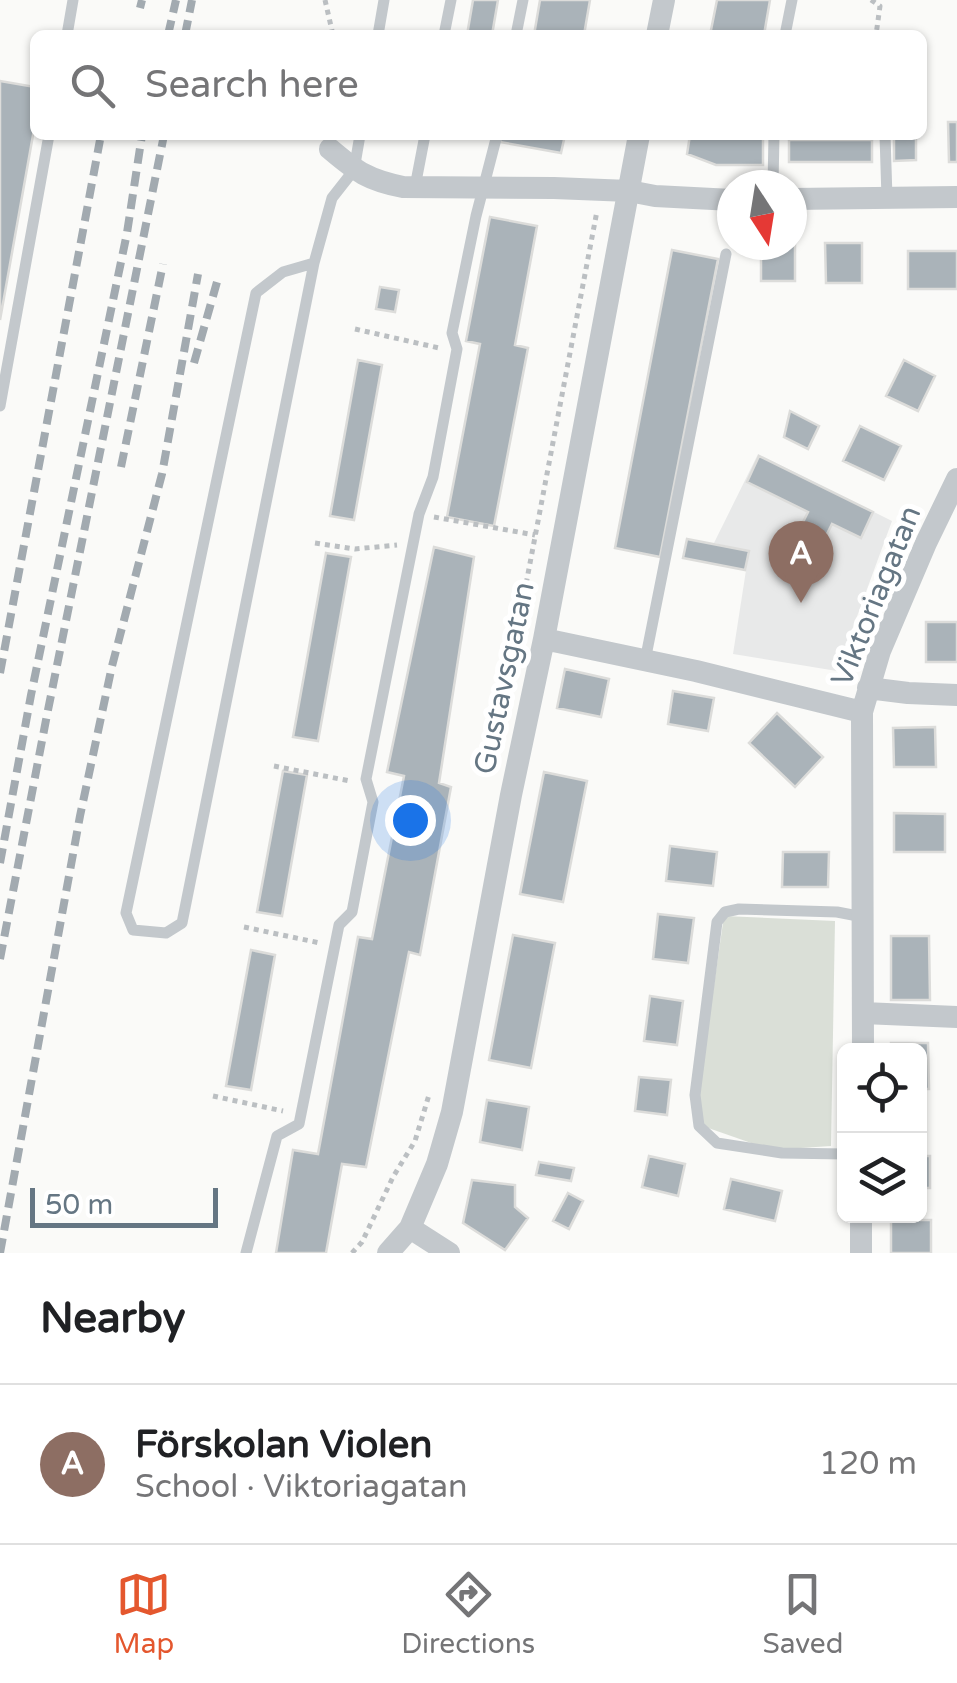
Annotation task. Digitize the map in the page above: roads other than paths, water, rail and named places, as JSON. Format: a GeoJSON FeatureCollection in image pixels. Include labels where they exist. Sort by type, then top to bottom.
{"type":"FeatureCollection","features":[{"type":"Feature","properties":{"kind":"street"},"geometry":{"type":"LineString","coordinates":[[658,30],[664,0]]}},
{"type":"Feature","properties":{"kind":"street","name":"Gustavsgatan"},"geometry":{"type":"LineString","coordinates":[[388,1253],[410,1228],[437,1164],[452,1112],[638,140]]}},
{"type":"Feature","properties":{"kind":"street"},"geometry":{"type":"LineString","coordinates":[[330,149],[360,174],[382,183],[628,191],[717,199]]}},
{"type":"Feature","properties":{"kind":"street"},"geometry":{"type":"LineString","coordinates":[[807,200],[957,196]]}},
{"type":"Feature","properties":{"kind":"street","name":"Viktoriagatan"},"geometry":{"type":"LineString","coordinates":[[863,1043],[862,712],[880,651],[957,479]]}},
{"type":"Feature","properties":{"kind":"street"},"geometry":{"type":"LineString","coordinates":[[544,640],[862,712]]}},
{"type":"Feature","properties":{"kind":"street"},"geometry":{"type":"LineString","coordinates":[[868,688],[957,694]]}},
{"type":"Feature","properties":{"kind":"street"},"geometry":{"type":"LineString","coordinates":[[864,1013],[957,1017]]}},
{"type":"Feature","properties":{"kind":"street"},"geometry":{"type":"LineString","coordinates":[[861,1223],[861,1253]]}},
{"type":"Feature","properties":{"kind":"street"},"geometry":{"type":"LineString","coordinates":[[410,1228],[449,1253]]}},
{"type":"Feature","properties":{"kind":"lane"},"geometry":{"type":"LineString","coordinates":[[67,30],[73,0]]}},
{"type":"Feature","properties":{"kind":"lane"},"geometry":{"type":"LineString","coordinates":[[379,30],[384,0]]}},
{"type":"Feature","properties":{"kind":"lane"},"geometry":{"type":"LineString","coordinates":[[445,30],[451,0]]}},
{"type":"Feature","properties":{"kind":"lane"},"geometry":{"type":"LineString","coordinates":[[517,30],[523,0]]}},
{"type":"Feature","properties":{"kind":"lane"},"geometry":{"type":"LineString","coordinates":[[786,30],[792,0]]}},
{"type":"Feature","properties":{"kind":"lane"},"geometry":{"type":"LineString","coordinates":[[0,406],[47,140]]}},
{"type":"Feature","properties":{"kind":"lane"},"geometry":{"type":"LineString","coordinates":[[314,263],[283,272],[256,293],[126,912],[133,930],[166,932],[182,923],[314,263],[332,198],[354,170],[359,140]]}},
{"type":"Feature","properties":{"kind":"lane"},"geometry":{"type":"LineString","coordinates":[[416,186],[424,140]]}},
{"type":"Feature","properties":{"kind":"lane"},"geometry":{"type":"LineString","coordinates":[[246,1253],[276,1136],[300,1124],[339,925],[352,912],[373,802],[366,779],[420,514],[433,477],[457,349],[452,332],[496,140]]}},
{"type":"Feature","properties":{"kind":"lane"},"geometry":{"type":"LineString","coordinates":[[773,170],[774,140]]}},
{"type":"Feature","properties":{"kind":"lane"},"geometry":{"type":"LineString","coordinates":[[885,140],[887,198]]}},
{"type":"Feature","properties":{"kind":"lane"},"geometry":{"type":"LineString","coordinates":[[646,661],[725,260]]}},
{"type":"Feature","properties":{"kind":"lane"},"geometry":{"type":"LineString","coordinates":[[837,1154],[782,1153],[717,1143],[698,1126],[695,1095],[718,922],[725,912],[837,912],[863,917]]}},
{"type":"Feature","properties":{"kind":"railway"},"geometry":{"type":"LineString","coordinates":[[140,8],[142,0]]}},
{"type":"Feature","properties":{"kind":"railway"},"geometry":{"type":"LineString","coordinates":[[169,30],[176,0]]}},
{"type":"Feature","properties":{"kind":"railway"},"geometry":{"type":"LineString","coordinates":[[186,30],[192,0]]}},
{"type":"Feature","properties":{"kind":"railway"},"geometry":{"type":"LineString","coordinates":[[0,673],[100,140]]}},
{"type":"Feature","properties":{"kind":"railway"},"geometry":{"type":"LineString","coordinates":[[0,863],[127,233],[141,140]]}},
{"type":"Feature","properties":{"kind":"railway"},"geometry":{"type":"LineString","coordinates":[[0,959],[163,140]]}},
{"type":"Feature","properties":{"kind":"railway"},"geometry":{"type":"LineString","coordinates":[[121,467],[163,264]]}},
{"type":"Feature","properties":{"kind":"railway"},"geometry":{"type":"LineString","coordinates":[[0,1253],[80,816],[112,666],[162,474],[198,274]]}},
{"type":"Feature","properties":{"kind":"railway"},"geometry":{"type":"LineString","coordinates":[[194,363],[217,282]]}},
{"type":"Feature","properties":{"kind":"place","name":"Förskolan Violen"},"geometry":{"type":"Point","coordinates":[801,603]}}]}
